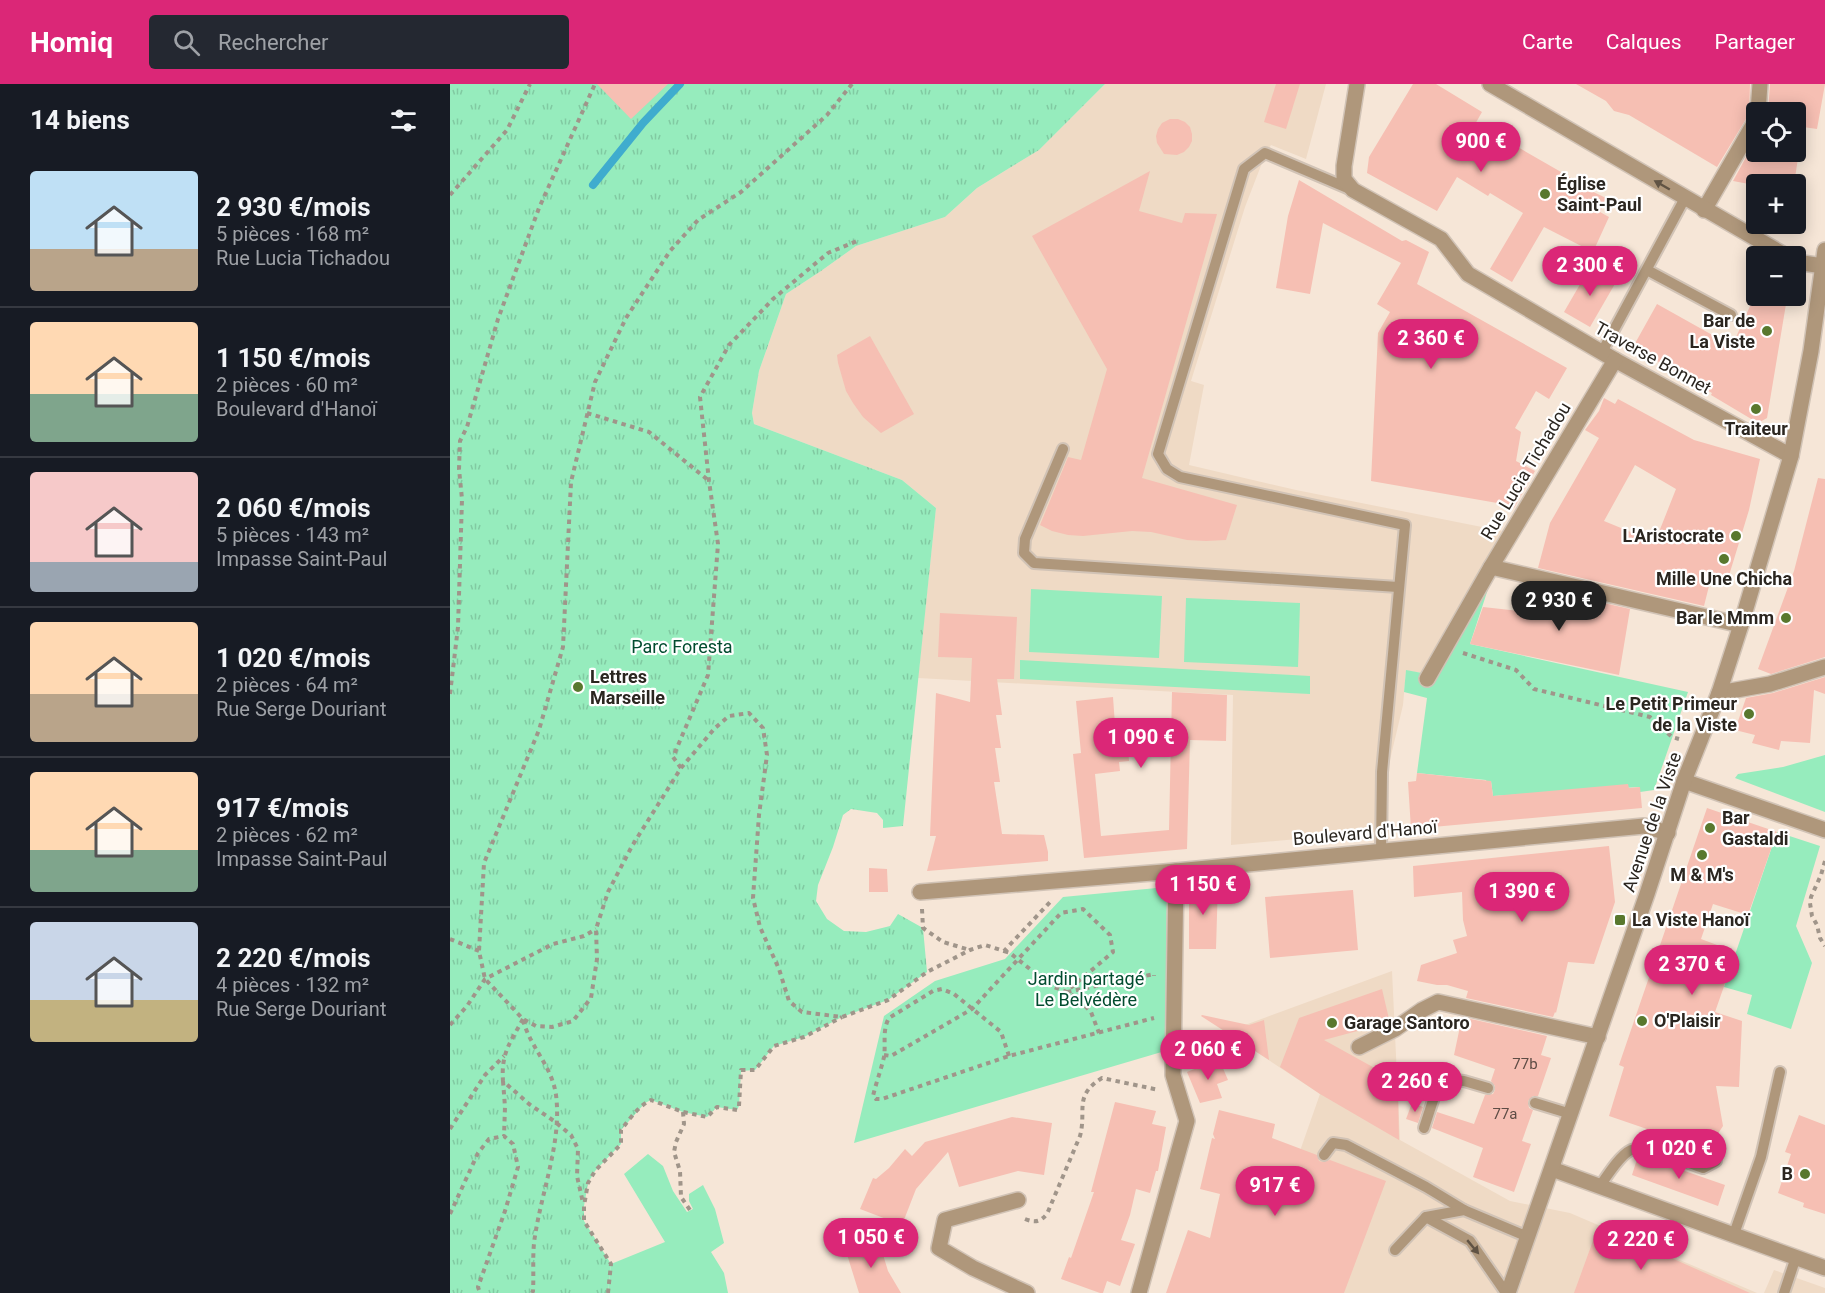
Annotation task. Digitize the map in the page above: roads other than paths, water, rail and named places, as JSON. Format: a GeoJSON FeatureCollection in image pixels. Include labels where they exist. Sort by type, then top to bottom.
{"type":"FeatureCollection","features":[{"type":"Feature","properties":{"kind":"street"},"geometry":{"type":"LineString","coordinates":[[1353,190],[1344,179],[1344,166],[1357,84]]}},
{"type":"Feature","properties":{"kind":"street"},"geometry":{"type":"LineString","coordinates":[[1490,84],[1768,246]]}},
{"type":"Feature","properties":{"kind":"street"},"geometry":{"type":"LineString","coordinates":[[1759,102],[1760,84]]}},
{"type":"Feature","properties":{"kind":"street"},"geometry":{"type":"LineString","coordinates":[[1704,210],[1746,137]]}},
{"type":"Feature","properties":{"kind":"street","name":"Traverse Bonnet"},"geometry":{"type":"LineString","coordinates":[[1353,190],[1441,239],[1468,274],[1609,356],[1791,456]]}},
{"type":"Feature","properties":{"kind":"street"},"geometry":{"type":"LineString","coordinates":[[1806,261],[1824,258]]}},
{"type":"Feature","properties":{"kind":"street","name":"Avenue de la Viste"},"geometry":{"type":"LineString","coordinates":[[1507,1293],[1598,1037],[1684,781],[1719,693],[1741,625],[1791,456],[1811,351],[1824,258]]}},
{"type":"Feature","properties":{"kind":"street","name":"Rue Lucia Tichadou"},"geometry":{"type":"LineString","coordinates":[[1609,356],[1491,567],[1741,625]]}},
{"type":"Feature","properties":{"kind":"street"},"geometry":{"type":"LineString","coordinates":[[1427,679],[1491,567]]}},
{"type":"Feature","properties":{"kind":"street"},"geometry":{"type":"LineString","coordinates":[[1719,693],[1770,684],[1825,667]]}},
{"type":"Feature","properties":{"kind":"street"},"geometry":{"type":"LineString","coordinates":[[1684,781],[1825,830]]}},
{"type":"Feature","properties":{"kind":"street","name":"Boulevard d'Hanoï"},"geometry":{"type":"LineString","coordinates":[[920,892],[1176,871],[1644,826],[1668,833]]}},
{"type":"Feature","properties":{"kind":"street"},"geometry":{"type":"LineString","coordinates":[[1139,1293],[1187,1121],[1173,1075],[1176,871]]}},
{"type":"Feature","properties":{"kind":"street"},"geometry":{"type":"LineString","coordinates":[[1359,1047],[1395,1029],[1438,1002],[1598,1037]]}},
{"type":"Feature","properties":{"kind":"street"},"geometry":{"type":"LineString","coordinates":[[1552,1169],[1825,1268]]}},
{"type":"Feature","properties":{"kind":"street"},"geometry":{"type":"LineString","coordinates":[[1018,1200],[945,1220],[939,1248],[974,1268],[1027,1293]]}},
{"type":"Feature","properties":{"kind":"lane"},"geometry":{"type":"LineString","coordinates":[[1353,190],[1265,153],[1244,169],[1158,454],[1167,469],[1180,477],[1405,525],[1382,772],[1381,852]]}},
{"type":"Feature","properties":{"kind":"lane"},"geometry":{"type":"LineString","coordinates":[[1609,356],[1647,270],[1685,198]]}},
{"type":"Feature","properties":{"kind":"lane"},"geometry":{"type":"LineString","coordinates":[[1647,270],[1731,315]]}},
{"type":"Feature","properties":{"kind":"lane"},"geometry":{"type":"LineString","coordinates":[[1063,449],[1025,538],[1024,553],[1035,563],[1398,586]]}},
{"type":"Feature","properties":{"kind":"lane"},"geometry":{"type":"LineString","coordinates":[[1734,1234],[1761,1157],[1780,1072]]}},
{"type":"Feature","properties":{"kind":"lane"},"geometry":{"type":"LineString","coordinates":[[1424,1128],[1440,1079],[1464,1081],[1488,1088]]}},
{"type":"Feature","properties":{"kind":"lane"},"geometry":{"type":"LineString","coordinates":[[1535,1103],[1571,1114]]}},
{"type":"Feature","properties":{"kind":"lane"},"geometry":{"type":"LineString","coordinates":[[1324,1155],[1333,1143],[1346,1145],[1426,1187],[1464,1210],[1527,1238]]}},
{"type":"Feature","properties":{"kind":"lane"},"geometry":{"type":"LineString","coordinates":[[1600,1186],[1632,1149],[1646,1149],[1703,1168],[1716,1161]]}},
{"type":"Feature","properties":{"kind":"lane"},"geometry":{"type":"LineString","coordinates":[[1395,1250],[1426,1217],[1464,1210]]}},
{"type":"Feature","properties":{"kind":"lane"},"geometry":{"type":"LineString","coordinates":[[1426,1217],[1470,1241],[1507,1293]]}},
{"type":"Feature","properties":{"kind":"lane"},"geometry":{"type":"LineString","coordinates":[[1784,1293],[1796,1257]]}},
{"type":"Feature","properties":{"kind":"waterway"},"geometry":{"type":"LineString","coordinates":[[593,185],[643,123],[680,84]]}},
{"type":"Feature","properties":{"kind":"place","name":"Église Saint-Paul"},"geometry":{"type":"Point","coordinates":[1545,194]}},
{"type":"Feature","properties":{"kind":"place","name":"Bar de La Viste"},"geometry":{"type":"Point","coordinates":[1767,331]}},
{"type":"Feature","properties":{"kind":"place","name":"Traiteur"},"geometry":{"type":"Point","coordinates":[1756,409]}},
{"type":"Feature","properties":{"kind":"place","name":"L'Aristocrate"},"geometry":{"type":"Point","coordinates":[1736,536]}},
{"type":"Feature","properties":{"kind":"place","name":"Mille Une Chicha"},"geometry":{"type":"Point","coordinates":[1724,559]}},
{"type":"Feature","properties":{"kind":"place","name":"Bar le Mmm"},"geometry":{"type":"Point","coordinates":[1786,618]}},
{"type":"Feature","properties":{"kind":"place","name":"Lettres Marseille"},"geometry":{"type":"Point","coordinates":[578,687]}},
{"type":"Feature","properties":{"kind":"place","name":"Le Petit Primeur de la Viste"},"geometry":{"type":"Point","coordinates":[1749,714]}},
{"type":"Feature","properties":{"kind":"place","name":"Bar Gastaldi"},"geometry":{"type":"Point","coordinates":[1710,828]}},
{"type":"Feature","properties":{"kind":"place","name":"M & M's"},"geometry":{"type":"Point","coordinates":[1702,855]}},
{"type":"Feature","properties":{"kind":"place","name":"La Viste Hanoï"},"geometry":{"type":"Point","coordinates":[1620,920]}},
{"type":"Feature","properties":{"kind":"place","name":"O'Plaisir"},"geometry":{"type":"Point","coordinates":[1642,1021]}},
{"type":"Feature","properties":{"kind":"place","name":"Garage Santoro"},"geometry":{"type":"Point","coordinates":[1332,1023]}},
{"type":"Feature","properties":{"kind":"place","name":"B"},"geometry":{"type":"Point","coordinates":[1805,1174]}},
{"type":"Feature","properties":{"kind":"park label","name":"Parc Foresta"},"geometry":{"type":"Point","coordinates":[682,647]}},
{"type":"Feature","properties":{"kind":"park label","name":"Jardin partagé Le Belvédère"},"geometry":{"type":"Point","coordinates":[1086,989]}}]}
